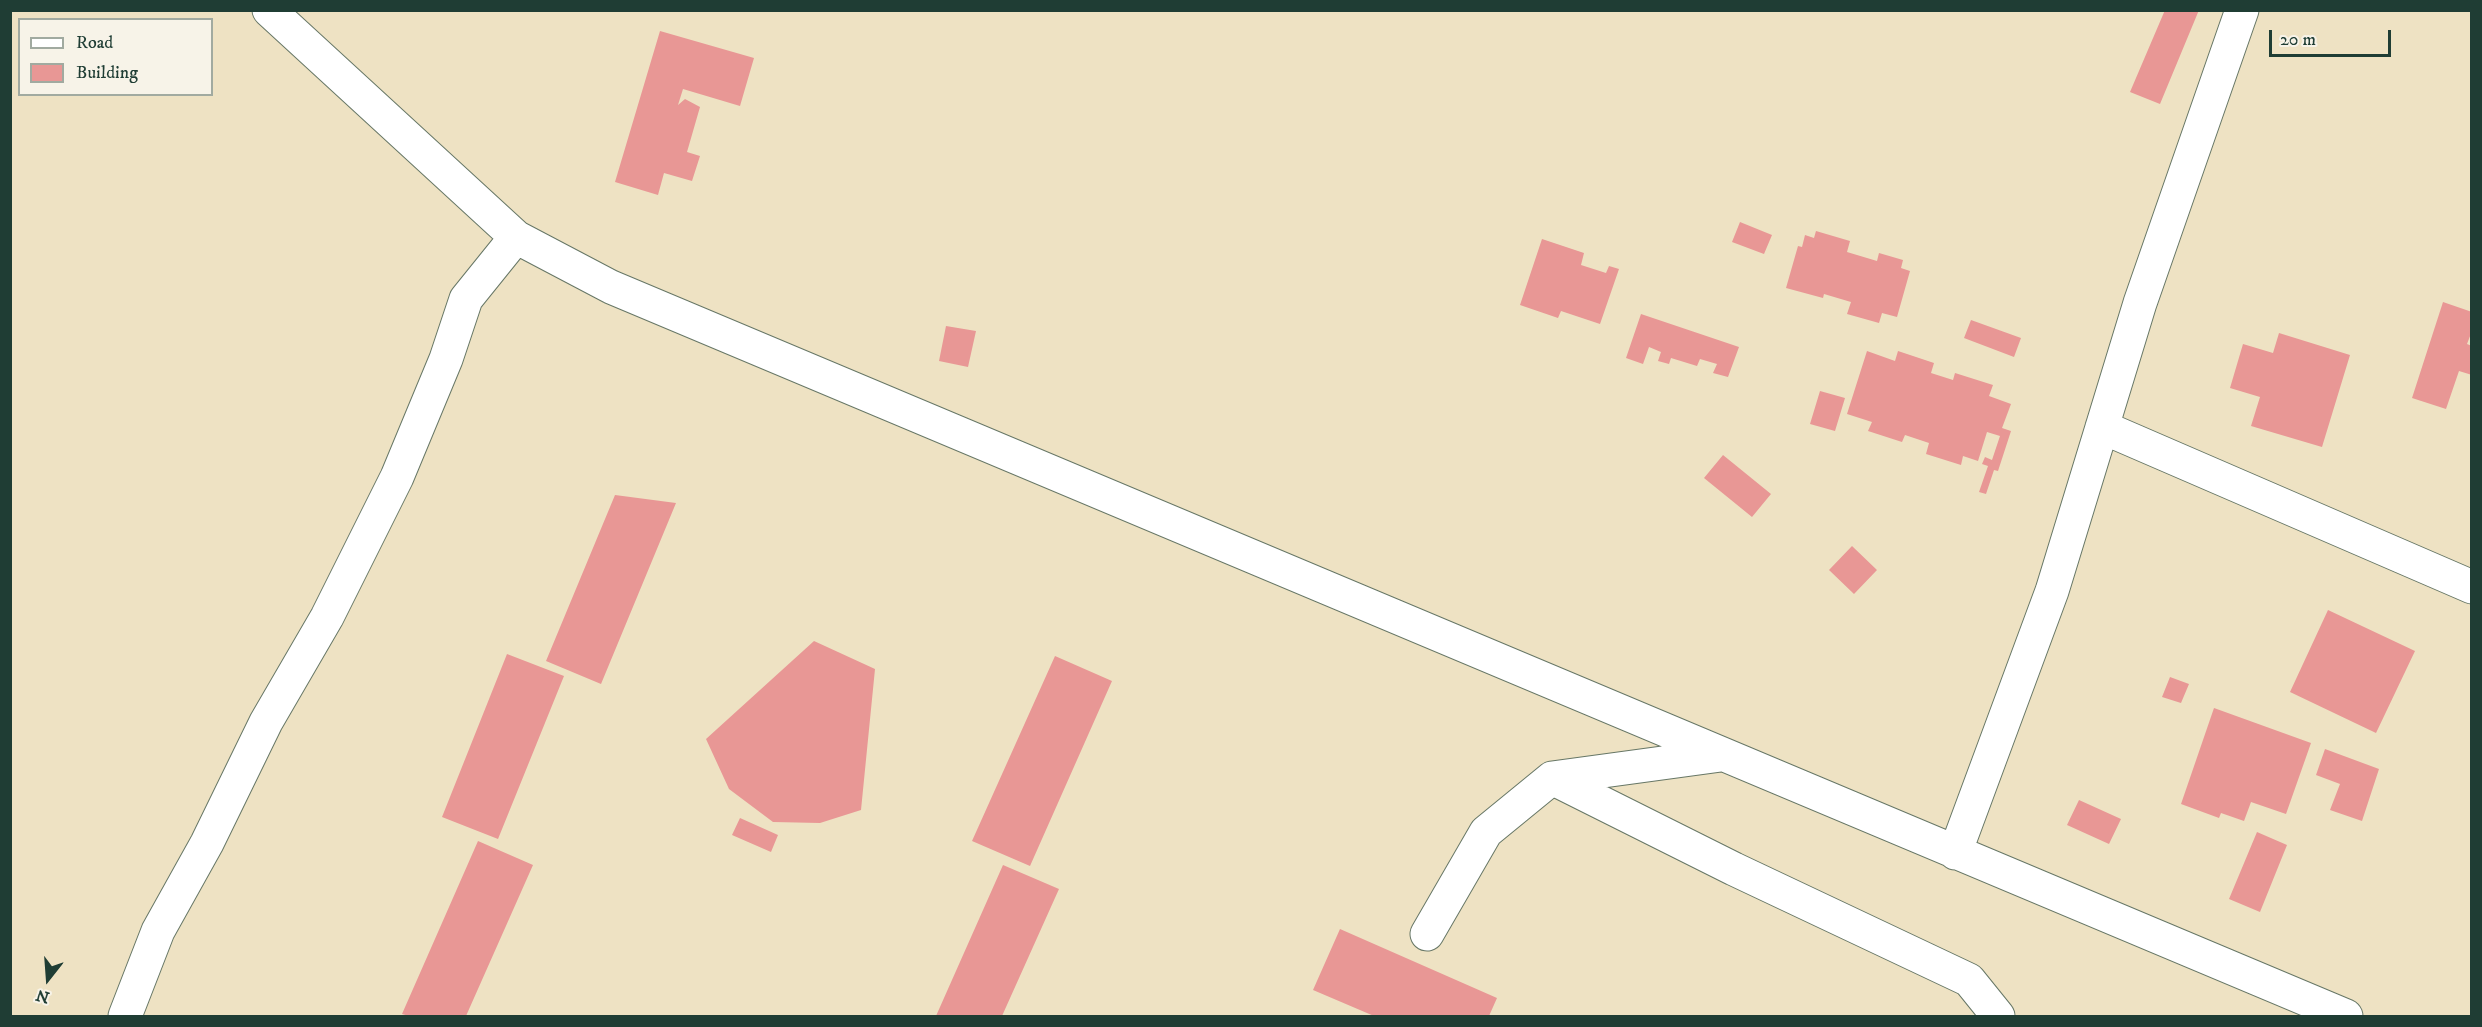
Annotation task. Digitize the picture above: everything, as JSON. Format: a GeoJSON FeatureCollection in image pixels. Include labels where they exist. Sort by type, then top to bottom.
{"type":"FeatureCollection","features":[{"type":"Feature","properties":{"kind":"street"},"geometry":{"type":"LineString","coordinates":[[269,10],[516,237],[611,287],[2346,1017]]}},
{"type":"Feature","properties":{"kind":"street"},"geometry":{"type":"LineString","coordinates":[[1956,853],[2052,591],[2140,303],[2242,10]]}},
{"type":"Feature","properties":{"kind":"street"},"geometry":{"type":"LineString","coordinates":[[125,1017],[158,931],[207,843],[266,723],[327,617],[396,477],[446,359],[466,299],[516,237]]}},
{"type":"Feature","properties":{"kind":"street"},"geometry":{"type":"LineString","coordinates":[[2102,427],[2472,587]]}},
{"type":"Feature","properties":{"kind":"street"},"geometry":{"type":"LineString","coordinates":[[1427,934],[1486,832],[1552,778],[1722,755]]}},
{"type":"Feature","properties":{"kind":"street"},"geometry":{"type":"LineString","coordinates":[[1552,778],[1734,868],[1970,980],[1998,1017]]}},
{"type":"Feature","properties":{"kind":"building"},"geometry":{"type":"Polygon","coordinates":[[[2165,10],[2199,10],[2160,104],[2130,92],[2165,10]]]}},
{"type":"Feature","properties":{"kind":"building"},"geometry":{"type":"Polygon","coordinates":[[[660,31],[754,58],[740,106],[683,89],[678,105],[685,99],[700,107],[687,152],[700,156],[692,181],[664,173],[658,195],[615,182],[660,31]]]}},
{"type":"Feature","properties":{"kind":"building"},"geometry":{"type":"Polygon","coordinates":[[[1740,222],[1772,235],[1764,254],[1732,242],[1740,222]]]}},
{"type":"Feature","properties":{"kind":"building"},"geometry":{"type":"Polygon","coordinates":[[[1816,231],[1850,241],[1847,252],[1877,261],[1879,253],[1903,260],[1901,268],[1910,271],[1897,317],[1882,313],[1879,323],[1847,314],[1851,302],[1824,294],[1823,298],[1786,288],[1798,246],[1802,247],[1805,235],[1814,238],[1816,231]]]}},
{"type":"Feature","properties":{"kind":"building"},"geometry":{"type":"Polygon","coordinates":[[[1542,239],[1584,253],[1581,265],[1606,273],[1609,266],[1619,269],[1600,324],[1561,311],[1558,318],[1520,305],[1542,239]]]}},
{"type":"Feature","properties":{"kind":"building"},"geometry":{"type":"Polygon","coordinates":[[[2443,302],[2472,312],[2472,331],[2467,344],[2472,346],[2472,375],[2459,371],[2446,409],[2412,398],[2443,302]]]}},
{"type":"Feature","properties":{"kind":"building"},"geometry":{"type":"Polygon","coordinates":[[[1641,314],[1739,347],[1728,377],[1713,373],[1717,364],[1700,359],[1697,366],[1671,358],[1669,364],[1658,361],[1661,352],[1649,347],[1643,364],[1626,358],[1641,314]]]}},
{"type":"Feature","properties":{"kind":"building"},"geometry":{"type":"Polygon","coordinates":[[[1971,320],[2021,338],[2014,357],[1964,338],[1971,320]]]}},
{"type":"Feature","properties":{"kind":"building"},"geometry":{"type":"Polygon","coordinates":[[[946,326],[976,331],[968,367],[939,361],[946,326]]]}},
{"type":"Feature","properties":{"kind":"building"},"geometry":{"type":"Polygon","coordinates":[[[2279,333],[2350,355],[2322,447],[2251,426],[2260,397],[2230,388],[2243,344],[2273,353],[2279,333]]]}},
{"type":"Feature","properties":{"kind":"building"},"geometry":{"type":"Polygon","coordinates":[[[1867,351],[1895,361],[1898,351],[1934,363],[1931,373],[1953,380],[1955,373],[1993,385],[1989,396],[2011,404],[2002,428],[2011,431],[1998,471],[1994,470],[1986,494],[1979,492],[1988,466],[1982,464],[1985,457],[1992,460],[2000,436],[1987,432],[1978,461],[1963,456],[1961,465],[1926,454],[1929,443],[1905,435],[1902,442],[1868,431],[1872,422],[1847,414],[1867,351]]]}},
{"type":"Feature","properties":{"kind":"building"},"geometry":{"type":"Polygon","coordinates":[[[1820,391],[1845,398],[1835,431],[1810,424],[1820,391]]]}},
{"type":"Feature","properties":{"kind":"building"},"geometry":{"type":"Polygon","coordinates":[[[1723,455],[1771,494],[1752,517],[1704,478],[1723,455]]]}},
{"type":"Feature","properties":{"kind":"building"},"geometry":{"type":"Polygon","coordinates":[[[615,495],[676,503],[601,684],[546,661],[615,495]]]}},
{"type":"Feature","properties":{"kind":"building"},"geometry":{"type":"Polygon","coordinates":[[[1852,546],[1877,570],[1854,594],[1829,570],[1852,546]]]}},
{"type":"Feature","properties":{"kind":"building"},"geometry":{"type":"Polygon","coordinates":[[[2328,610],[2415,651],[2376,733],[2290,692],[2328,610]]]}},
{"type":"Feature","properties":{"kind":"building"},"geometry":{"type":"Polygon","coordinates":[[[814,641],[875,669],[861,810],[820,823],[773,822],[729,789],[706,739],[814,641]]]}},
{"type":"Feature","properties":{"kind":"building"},"geometry":{"type":"Polygon","coordinates":[[[507,654],[564,676],[498,839],[442,817],[507,654]]]}},
{"type":"Feature","properties":{"kind":"building"},"geometry":{"type":"Polygon","coordinates":[[[1055,656],[1112,681],[1030,866],[972,841],[1055,656]]]}},
{"type":"Feature","properties":{"kind":"building"},"geometry":{"type":"Polygon","coordinates":[[[2170,677],[2189,684],[2181,703],[2162,697],[2170,677]]]}},
{"type":"Feature","properties":{"kind":"building"},"geometry":{"type":"Polygon","coordinates":[[[2214,708],[2311,743],[2286,814],[2251,802],[2244,821],[2221,813],[2219,818],[2181,804],[2214,708]]]}},
{"type":"Feature","properties":{"kind":"building"},"geometry":{"type":"Polygon","coordinates":[[[2325,749],[2379,769],[2362,821],[2330,810],[2340,784],[2316,775],[2325,749]]]}},
{"type":"Feature","properties":{"kind":"building"},"geometry":{"type":"Polygon","coordinates":[[[2079,800],[2121,819],[2109,844],[2067,825],[2079,800]]]}},
{"type":"Feature","properties":{"kind":"building"},"geometry":{"type":"Polygon","coordinates":[[[740,818],[778,835],[771,852],[732,835],[740,818]]]}},
{"type":"Feature","properties":{"kind":"building"},"geometry":{"type":"Polygon","coordinates":[[[2257,832],[2287,845],[2260,912],[2229,899],[2257,832]]]}},
{"type":"Feature","properties":{"kind":"building"},"geometry":{"type":"Polygon","coordinates":[[[478,841],[533,865],[466,1016],[402,1014],[478,841]]]}},
{"type":"Feature","properties":{"kind":"building"},"geometry":{"type":"Polygon","coordinates":[[[1003,865],[1059,889],[1002,1016],[936,1016],[1003,865]]]}},
{"type":"Feature","properties":{"kind":"building"},"geometry":{"type":"Polygon","coordinates":[[[1340,929],[1497,998],[1489,1016],[1374,1016],[1313,990],[1340,929]]]}}]}
